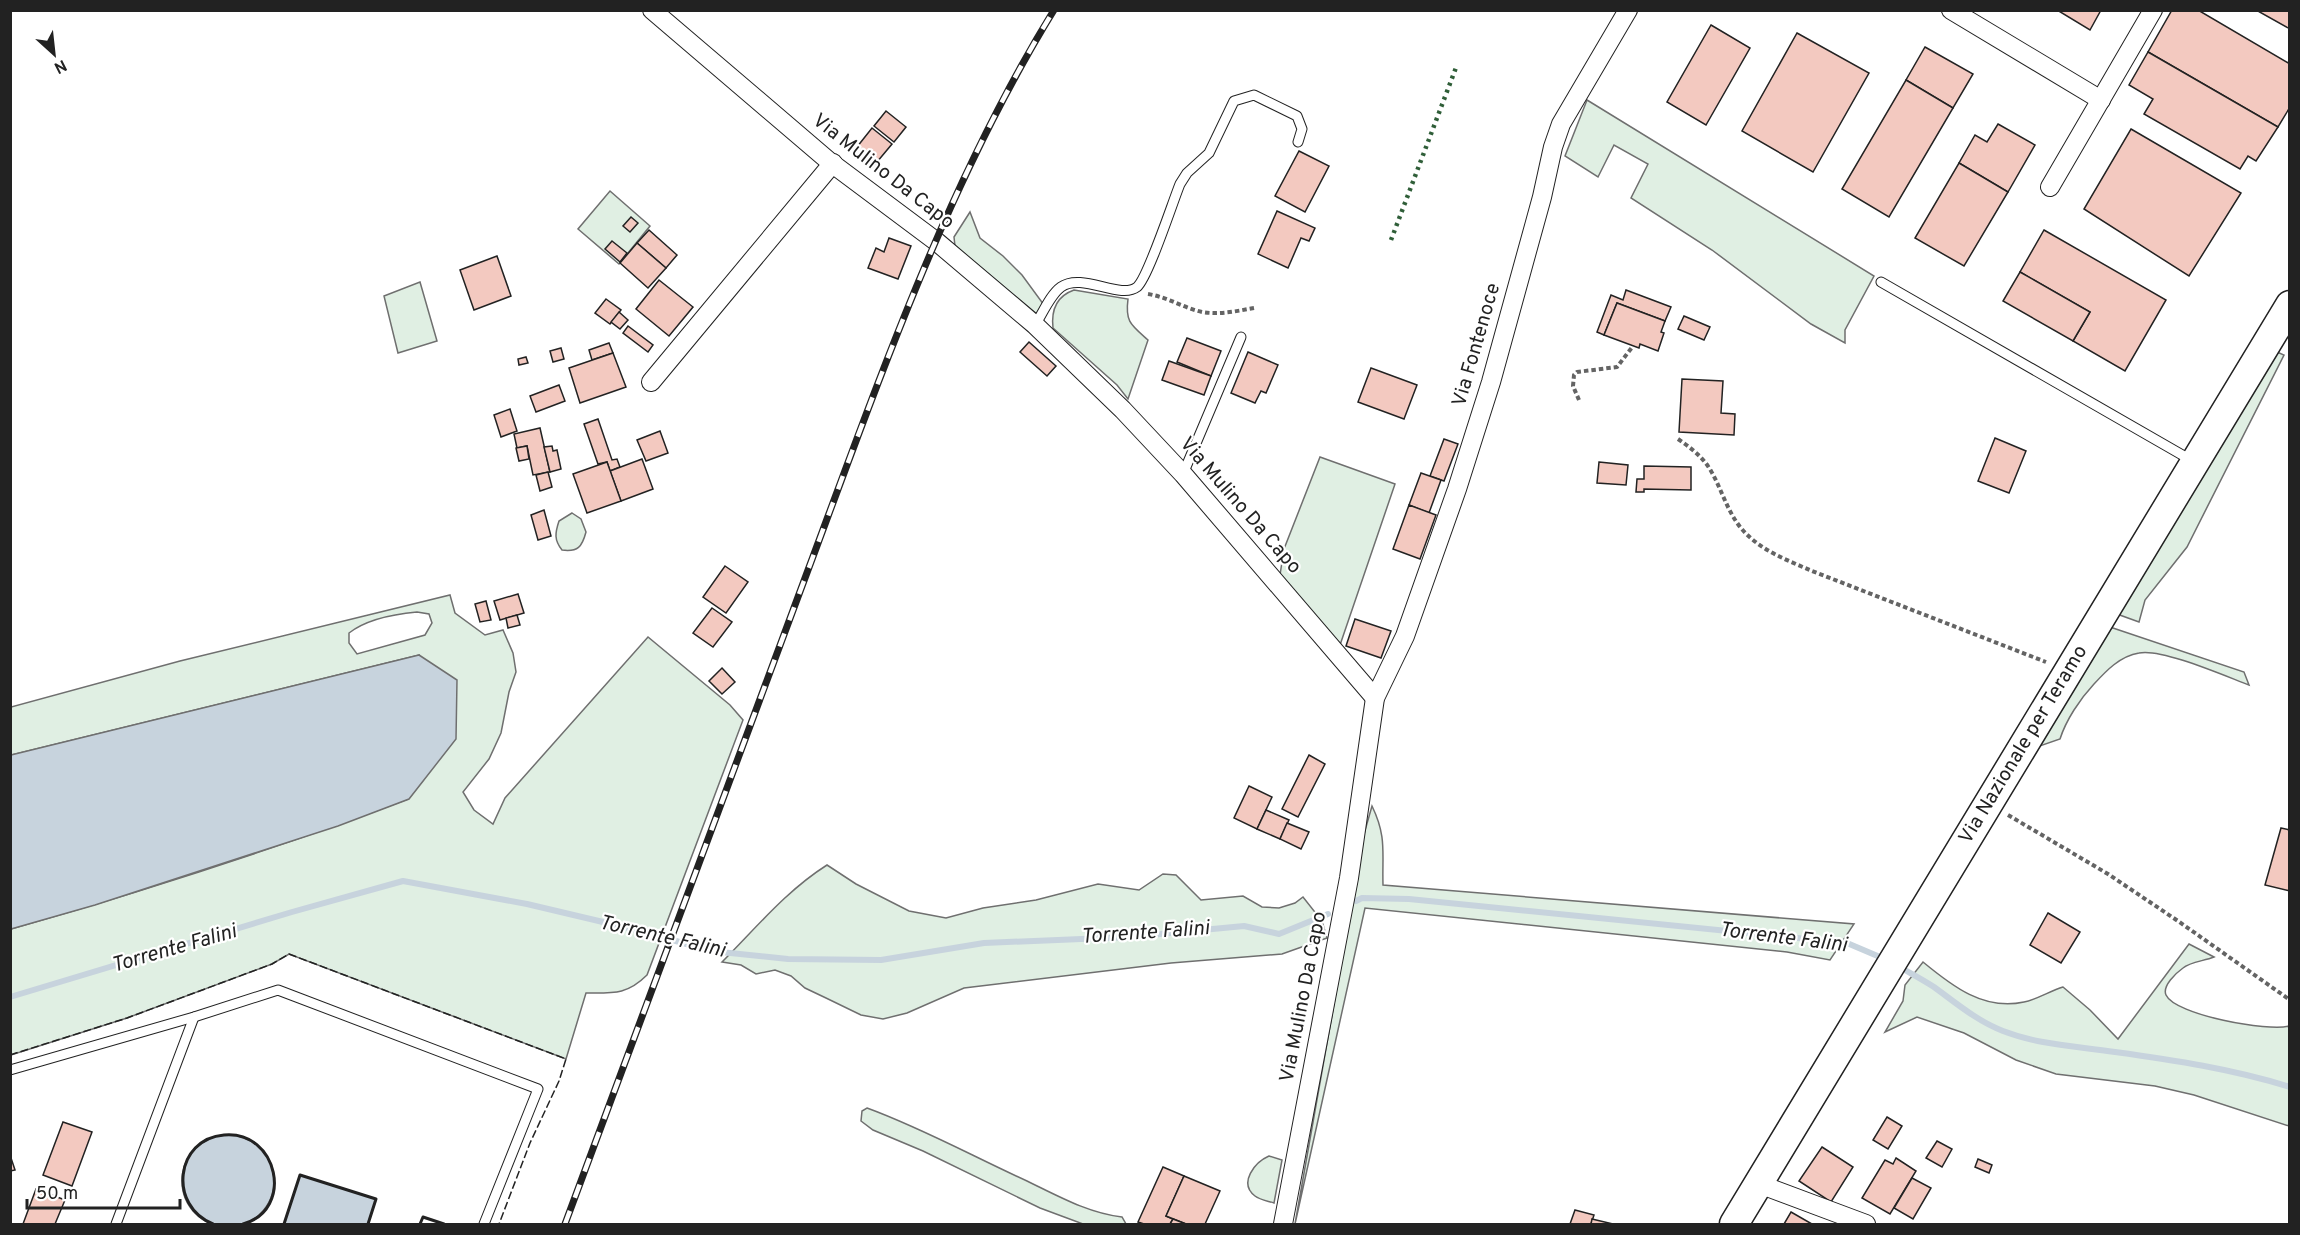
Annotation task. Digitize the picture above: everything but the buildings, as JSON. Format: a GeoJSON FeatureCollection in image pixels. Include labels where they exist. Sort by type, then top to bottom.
{"type":"FeatureCollection","features":[{"type":"Feature","properties":{"kind":"main road","name":"Via Nazionale per Teramo"},"geometry":{"type":"LineString","coordinates":[[1734,1224],[2289,305]]}},
{"type":"Feature","properties":{"kind":"street","name":"Via Mulino Da Capo"},"geometry":{"type":"LineString","coordinates":[[652,10],[833,163],[937,242],[1035,325],[1124,410],[1183,474],[1375,698],[1349,878],[1283,1224]]}},
{"type":"Feature","properties":{"kind":"street","name":"Via Fontenoce"},"geometry":{"type":"LineString","coordinates":[[1375,698],[1405,636],[1457,489],[1491,382],[1561,124],[1628,10]]}},
{"type":"Feature","properties":{"kind":"street"},"geometry":{"type":"LineString","coordinates":[[1951,10],[2101,100]]}},
{"type":"Feature","properties":{"kind":"street"},"geometry":{"type":"LineString","coordinates":[[2050,187],[2153,10]]}},
{"type":"Feature","properties":{"kind":"street"},"geometry":{"type":"LineString","coordinates":[[651,382],[833,163]]}},
{"type":"Feature","properties":{"kind":"street"},"geometry":{"type":"LineString","coordinates":[[1759,1184],[1866,1224]]}},
{"type":"Feature","properties":{"kind":"lane"},"geometry":{"type":"LineString","coordinates":[[1035,325],[1053,295],[1062,286],[1075,282],[1128,290],[1137,287],[1142,280],[1180,184],[1187,173],[1209,153],[1234,101],[1254,95],[1297,116],[1302,129],[1298,142]]}},
{"type":"Feature","properties":{"kind":"lane"},"geometry":{"type":"LineString","coordinates":[[1881,282],[2195,463]]}},
{"type":"Feature","properties":{"kind":"lane"},"geometry":{"type":"LineString","coordinates":[[1183,474],[1241,337]]}},
{"type":"Feature","properties":{"kind":"lane"},"geometry":{"type":"LineString","coordinates":[[10,1070],[194,1017],[278,990],[538,1089],[484,1224]]}},
{"type":"Feature","properties":{"kind":"lane"},"geometry":{"type":"LineString","coordinates":[[116,1224],[194,1017]]}},
{"type":"Feature","properties":{"kind":"path"},"geometry":{"type":"LineString","coordinates":[[1128,290],[1173,300],[1201,311],[1225,314],[1254,308]]}},
{"type":"Feature","properties":{"kind":"path"},"geometry":{"type":"LineString","coordinates":[[1579,400],[1573,386],[1574,375],[1577,372],[1617,367],[1633,346]]}},
{"type":"Feature","properties":{"kind":"path"},"geometry":{"type":"LineString","coordinates":[[1678,439],[1701,456],[1712,471],[1742,530],[1766,549],[1812,571],[2028,654],[2068,673]]}},
{"type":"Feature","properties":{"kind":"path"},"geometry":{"type":"LineString","coordinates":[[1989,803],[2108,874],[2289,999]]}},
{"type":"Feature","properties":{"kind":"green space"},"geometry":{"type":"Polygon","coordinates":[[[1587,100],[1874,276],[1845,330],[1845,343],[1811,324],[1712,250],[1631,198],[1648,164],[1614,145],[1598,177],[1565,156],[1587,100]]]}},
{"type":"Feature","properties":{"kind":"green space"},"geometry":{"type":"Polygon","coordinates":[[[610,191],[650,226],[619,264],[578,229],[610,191]]]}},
{"type":"Feature","properties":{"kind":"green space"},"geometry":{"type":"Polygon","coordinates":[[[970,212],[980,238],[1022,275],[1044,305],[1038,315],[955,246],[954,237],[970,212]]]}},
{"type":"Feature","properties":{"kind":"green space"},"geometry":{"type":"Polygon","coordinates":[[[420,282],[437,341],[398,353],[384,296],[420,282]]]}},
{"type":"Feature","properties":{"kind":"green space"},"geometry":{"type":"Polygon","coordinates":[[[1074,290],[1128,299],[1127,313],[1130,323],[1148,340],[1128,399],[1117,385],[1053,328],[1056,304],[1063,296],[1074,290]]]}},
{"type":"Feature","properties":{"kind":"green space"},"geometry":{"type":"Polygon","coordinates":[[[2277,352],[2284,355],[2187,547],[2145,600],[2139,622],[2117,614],[2277,352]]]}},
{"type":"Feature","properties":{"kind":"green space"},"geometry":{"type":"Polygon","coordinates":[[[1320,457],[1395,484],[1339,648],[1280,575],[1284,549],[1320,457]]]}},
{"type":"Feature","properties":{"kind":"green space"},"geometry":{"type":"Polygon","coordinates":[[[572,513],[581,519],[586,532],[583,541],[576,549],[562,550],[556,540],[559,521],[572,513]]]}},
{"type":"Feature","properties":{"kind":"green space"},"geometry":{"type":"Polygon","coordinates":[[[450,595],[455,613],[485,635],[503,630],[513,653],[516,672],[509,692],[501,733],[489,759],[463,792],[474,810],[493,824],[505,798],[648,637],[730,705],[743,720],[647,975],[640,982],[619,992],[586,993],[566,1059],[289,954],[272,964],[127,1018],[11,1055],[11,929],[211,868],[408,799],[419,655],[11,755],[11,707],[180,661],[450,595]],[[408,613],[373,621],[349,633],[349,643],[357,654],[425,635],[432,623],[429,614],[408,613]]]}},
{"type":"Feature","properties":{"kind":"green space"},"geometry":{"type":"Polygon","coordinates":[[[2107,626],[2244,672],[2249,685],[2162,655],[2139,653],[2132,655],[2114,665],[2089,690],[2070,717],[2060,739],[2037,747],[2107,626]]]}},
{"type":"Feature","properties":{"kind":"green space"},"geometry":{"type":"Polygon","coordinates":[[[1372,806],[1382,836],[1383,885],[1854,924],[1830,960],[1787,952],[1365,908],[1295,1224],[1364,834],[1372,806]]]}},
{"type":"Feature","properties":{"kind":"green space"},"geometry":{"type":"Polygon","coordinates":[[[827,865],[856,884],[909,911],[946,918],[983,908],[1036,900],[1098,884],[1139,890],[1163,874],[1176,875],[1201,900],[1243,896],[1262,907],[1279,908],[1295,903],[1303,897],[1322,921],[1327,938],[1282,954],[1171,963],[964,988],[907,1013],[883,1019],[861,1015],[805,988],[791,976],[775,970],[756,974],[741,965],[722,962],[785,898],[827,865]]]}},
{"type":"Feature","properties":{"kind":"green space"},"geometry":{"type":"Polygon","coordinates":[[[2189,944],[2214,957],[2189,964],[2173,976],[2165,991],[2173,1002],[2186,1009],[2223,1020],[2263,1026],[2289,1026],[2289,1126],[2194,1095],[2155,1086],[2056,1074],[2016,1060],[1964,1033],[1917,1017],[1885,1032],[1903,1001],[1905,985],[1923,962],[1957,988],[1982,1000],[1995,1003],[2009,1004],[2029,1001],[2063,987],[2090,1010],[2118,1039],[2189,944]]]}},
{"type":"Feature","properties":{"kind":"green space"},"geometry":{"type":"Polygon","coordinates":[[[867,1108],[928,1134],[1073,1203],[1097,1212],[1122,1217],[1126,1224],[1083,1224],[1040,1208],[923,1151],[873,1130],[861,1121],[862,1111],[867,1108]]]}},
{"type":"Feature","properties":{"kind":"green space"},"geometry":{"type":"Polygon","coordinates":[[[1269,1156],[1282,1160],[1274,1203],[1255,1196],[1248,1185],[1250,1173],[1269,1156]]]}},
{"type":"Feature","properties":{"kind":"shaded area"},"geometry":{"type":"Polygon","coordinates":[[[419,655],[457,680],[456,739],[409,799],[338,826],[95,905],[11,929],[11,755],[419,655]]]}},
{"type":"Feature","properties":{"kind":"shaded area"},"geometry":{"type":"Polygon","coordinates":[[[228,1135],[246,1139],[261,1148],[270,1163],[274,1181],[270,1199],[261,1214],[246,1223],[228,1227],[210,1223],[195,1214],[186,1199],[182,1181],[186,1163],[195,1148],[210,1139],[228,1135]]]}},
{"type":"Feature","properties":{"kind":"shaded area"},"geometry":{"type":"Polygon","coordinates":[[[300,1175],[376,1199],[368,1224],[284,1224],[300,1175]]]}},
{"type":"Feature","properties":{"kind":"waterway","name":"Torrente Falini"},"geometry":{"type":"LineString","coordinates":[[10,997],[403,881],[527,904],[641,931],[711,951],[788,959],[881,960],[984,943],[1129,937],[1244,926],[1279,934],[1328,914]]}},
{"type":"Feature","properties":{"kind":"waterway","name":"Torrente Falini"},"geometry":{"type":"LineString","coordinates":[[1356,901],[1362,898],[1409,899],[1847,943],[1887,960]]}},
{"type":"Feature","properties":{"kind":"waterway","name":"Torrente Falini"},"geometry":{"type":"LineString","coordinates":[[1898,966],[1934,987],[1984,1022],[2017,1036],[2203,1066],[2290,1087]]}},
{"type":"Feature","properties":{"kind":"railway"},"geometry":{"type":"LineString","coordinates":[[565,1224],[889,355],[980,144],[1054,10]]}},
{"type":"Feature","properties":{"kind":"hedge"},"geometry":{"type":"LineString","coordinates":[[1391,240],[1457,65]]}},
{"type":"Feature","properties":{"kind":"fence"},"geometry":{"type":"LineString","coordinates":[[10,1055],[127,1018],[272,964],[289,954],[566,1059],[499,1224]]}},
{"type":"Feature","properties":{"kind":"wall"},"geometry":{"type":"LineString","coordinates":[[213,1224],[199,1215],[189,1203],[184,1189],[183,1174],[187,1160],[195,1148],[208,1139],[224,1135],[242,1137],[257,1145],[267,1157],[273,1172],[274,1188],[270,1203],[259,1216],[243,1224]]}},
{"type":"Feature","properties":{"kind":"wall"},"geometry":{"type":"LineString","coordinates":[[284,1224],[300,1175],[376,1199],[368,1224]]}},
{"type":"Feature","properties":{"kind":"wall"},"geometry":{"type":"LineString","coordinates":[[420,1224],[423,1217],[444,1224]]}}]}
